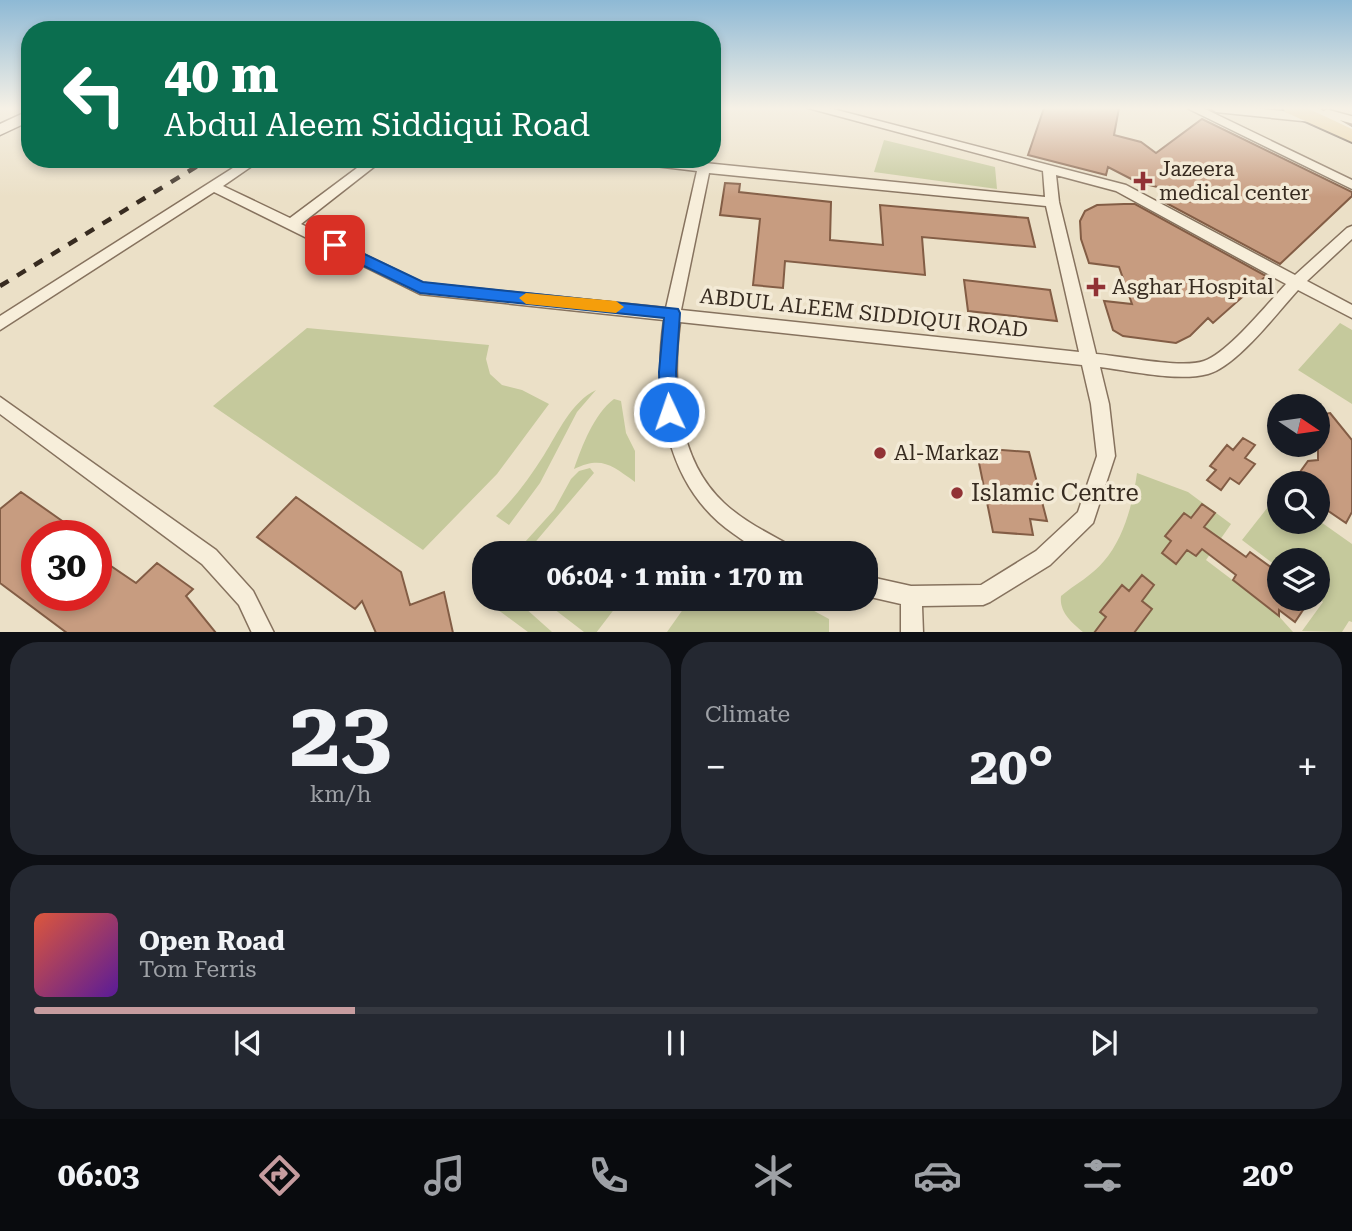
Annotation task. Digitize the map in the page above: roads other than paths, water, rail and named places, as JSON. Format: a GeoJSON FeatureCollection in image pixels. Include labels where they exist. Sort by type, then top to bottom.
{"type":"FeatureCollection","features":[{"type":"Feature","properties":{"kind":"street"},"geometry":{"type":"LineString","coordinates":[[928,137],[1121,188],[1352,312]]}},
{"type":"Feature","properties":{"kind":"street"},"geometry":{"type":"LineString","coordinates":[[1254,137],[1352,185]]}},
{"type":"Feature","properties":{"kind":"street"},"geometry":{"type":"LineString","coordinates":[[0,324],[242,168]]}},
{"type":"Feature","properties":{"kind":"street"},"geometry":{"type":"LineString","coordinates":[[292,224],[366,168]]}},
{"type":"Feature","properties":{"kind":"street"},"geometry":{"type":"LineString","coordinates":[[763,541],[710,503],[680,452],[669,412],[667,372],[672,313],[704,168],[1052,202]]}},
{"type":"Feature","properties":{"kind":"street"},"geometry":{"type":"LineString","coordinates":[[878,589],[911,596],[983,595],[1043,558],[1086,517],[1106,456],[1100,404],[1052,202],[1049,169]]}},
{"type":"Feature","properties":{"kind":"street","name":"ABDUL ALEEM SIDDIQUI ROAD"},"geometry":{"type":"LineString","coordinates":[[214,187],[420,288],[1187,370],[1206,368],[1225,358],[1297,282],[1352,231]]}},
{"type":"Feature","properties":{"kind":"street"},"geometry":{"type":"LineString","coordinates":[[0,404],[209,557],[246,598],[263,632]]}},
{"type":"Feature","properties":{"kind":"street"},"geometry":{"type":"LineString","coordinates":[[911,596],[912,632]]}},
{"type":"Feature","properties":{"kind":"railway"},"geometry":{"type":"LineString","coordinates":[[0,286],[194,168]]}},
{"type":"Feature","properties":{"kind":"place","name":"Jazeera medical center"},"geometry":{"type":"Point","coordinates":[1143,181]}},
{"type":"Feature","properties":{"kind":"place","name":"Asghar Hospital"},"geometry":{"type":"Point","coordinates":[1096,287]}},
{"type":"Feature","properties":{"kind":"place","name":"Al-Markaz"},"geometry":{"type":"Point","coordinates":[880,453]}},
{"type":"Feature","properties":{"kind":"place","name":"Islamic Centre"},"geometry":{"type":"Point","coordinates":[957,493]}}]}
